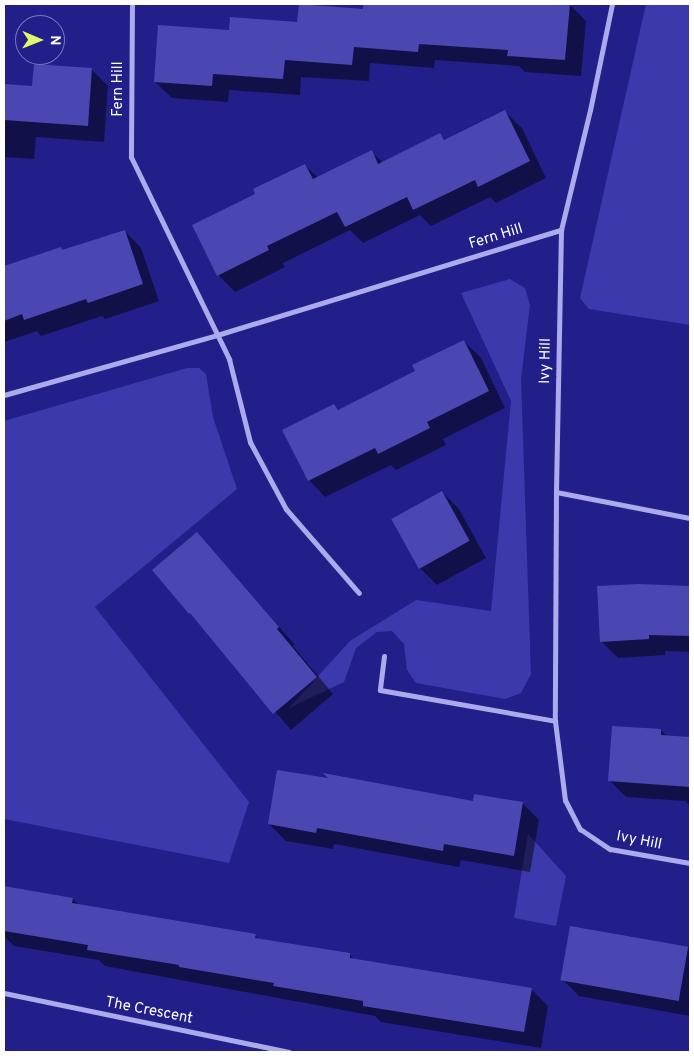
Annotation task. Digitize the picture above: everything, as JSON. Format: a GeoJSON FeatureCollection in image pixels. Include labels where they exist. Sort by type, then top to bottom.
{"type":"FeatureCollection","features":[{"type":"Feature","properties":{"kind":"street","name":"Fern Hill"},"geometry":{"type":"LineString","coordinates":[[132,4],[131,157],[229,359],[250,442],[286,509],[359,594]]}},
{"type":"Feature","properties":{"kind":"street"},"geometry":{"type":"LineString","coordinates":[[561,230],[590,110],[612,4]]}},
{"type":"Feature","properties":{"kind":"street","name":"Fern Hill"},"geometry":{"type":"LineString","coordinates":[[4,395],[217,335],[561,230]]}},
{"type":"Feature","properties":{"kind":"street","name":"Ivy Hill"},"geometry":{"type":"LineString","coordinates":[[561,230],[556,492],[555,721],[565,800],[580,830],[610,849],[690,863]]}},
{"type":"Feature","properties":{"kind":"street"},"geometry":{"type":"LineString","coordinates":[[556,492],[690,518]]}},
{"type":"Feature","properties":{"kind":"street"},"geometry":{"type":"LineString","coordinates":[[384,656],[380,690],[555,721]]}},
{"type":"Feature","properties":{"kind":"street","name":"The Crescent"},"geometry":{"type":"LineString","coordinates":[[4,994],[289,1052]]}},
{"type":"Feature","properties":{"kind":"shaded area"},"geometry":{"type":"Polygon","coordinates":[[[646,4],[690,4],[690,325],[589,309],[580,298],[646,4]]]}},
{"type":"Feature","properties":{"kind":"shaded area"},"geometry":{"type":"Polygon","coordinates":[[[510,279],[525,288],[530,305],[521,379],[531,674],[521,693],[505,699],[416,683],[407,670],[404,644],[392,631],[377,632],[356,648],[344,682],[289,708],[350,641],[416,600],[491,611],[511,401],[461,293],[510,279]]]}},
{"type":"Feature","properties":{"kind":"shaded area"},"geometry":{"type":"Polygon","coordinates":[[[187,368],[199,368],[206,374],[213,417],[237,489],[95,607],[249,802],[229,863],[4,819],[4,421],[187,368]]]}},
{"type":"Feature","properties":{"kind":"shaded area"},"geometry":{"type":"Polygon","coordinates":[[[528,834],[566,876],[556,926],[514,918],[528,834]]]}},
{"type":"Feature","properties":{"kind":"building"},"geometry":{"type":"Polygon","coordinates":[[[299,4],[363,9],[363,4],[570,4],[565,60],[507,56],[508,50],[419,44],[418,52],[354,47],[352,65],[285,60],[283,79],[213,74],[212,86],[154,82],[158,25],[229,30],[230,17],[297,22],[299,4]]]}},
{"type":"Feature","properties":{"kind":"building"},"geometry":{"type":"Polygon","coordinates":[[[34,65],[92,68],[88,126],[4,120],[4,84],[32,86],[34,65]]]}},
{"type":"Feature","properties":{"kind":"building"},"geometry":{"type":"Polygon","coordinates":[[[505,110],[530,161],[478,187],[475,180],[413,210],[407,197],[345,227],[337,212],[267,246],[269,250],[217,276],[192,225],[255,194],[253,189],[305,164],[313,179],[372,150],[378,164],[440,133],[444,140],[505,110]]]}},
{"type":"Feature","properties":{"kind":"building"},"geometry":{"type":"Polygon","coordinates":[[[125,230],[143,284],[88,303],[86,299],[24,320],[22,314],[4,321],[4,266],[61,247],[62,250],[125,230]]]}},
{"type":"Feature","properties":{"kind":"building"},"geometry":{"type":"Polygon","coordinates":[[[464,340],[489,391],[427,422],[430,428],[378,454],[375,448],[308,481],[282,430],[334,404],[338,410],[415,371],[412,365],[464,340]]]}},
{"type":"Feature","properties":{"kind":"building"},"geometry":{"type":"Polygon","coordinates":[[[442,491],[470,541],[419,569],[391,519],[442,491]]]}},
{"type":"Feature","properties":{"kind":"building"},"geometry":{"type":"Polygon","coordinates":[[[197,532],[279,627],[277,629],[317,677],[273,714],[152,570],[197,532]]]}},
{"type":"Feature","properties":{"kind":"building"},"geometry":{"type":"Polygon","coordinates":[[[639,584],[690,586],[690,636],[649,635],[649,639],[600,642],[597,586],[639,584]]]}},
{"type":"Feature","properties":{"kind":"building"},"geometry":{"type":"Polygon","coordinates":[[[612,726],[661,729],[661,735],[690,737],[690,787],[608,781],[612,726]]]}},
{"type":"Feature","properties":{"kind":"building"},"geometry":{"type":"Polygon","coordinates":[[[277,770],[328,778],[323,773],[473,801],[474,794],[523,802],[514,856],[444,844],[443,851],[317,828],[316,833],[268,824],[277,770]]]}},
{"type":"Feature","properties":{"kind":"building"},"geometry":{"type":"Polygon","coordinates":[[[4,886],[73,898],[72,903],[256,934],[255,938],[350,953],[350,958],[532,988],[524,1032],[363,1006],[363,1001],[273,986],[274,983],[179,967],[179,965],[87,950],[88,945],[4,931],[4,886]]]}},
{"type":"Feature","properties":{"kind":"building"},"geometry":{"type":"Polygon","coordinates":[[[570,926],[688,947],[679,1001],[560,980],[570,926]]]}}]}
